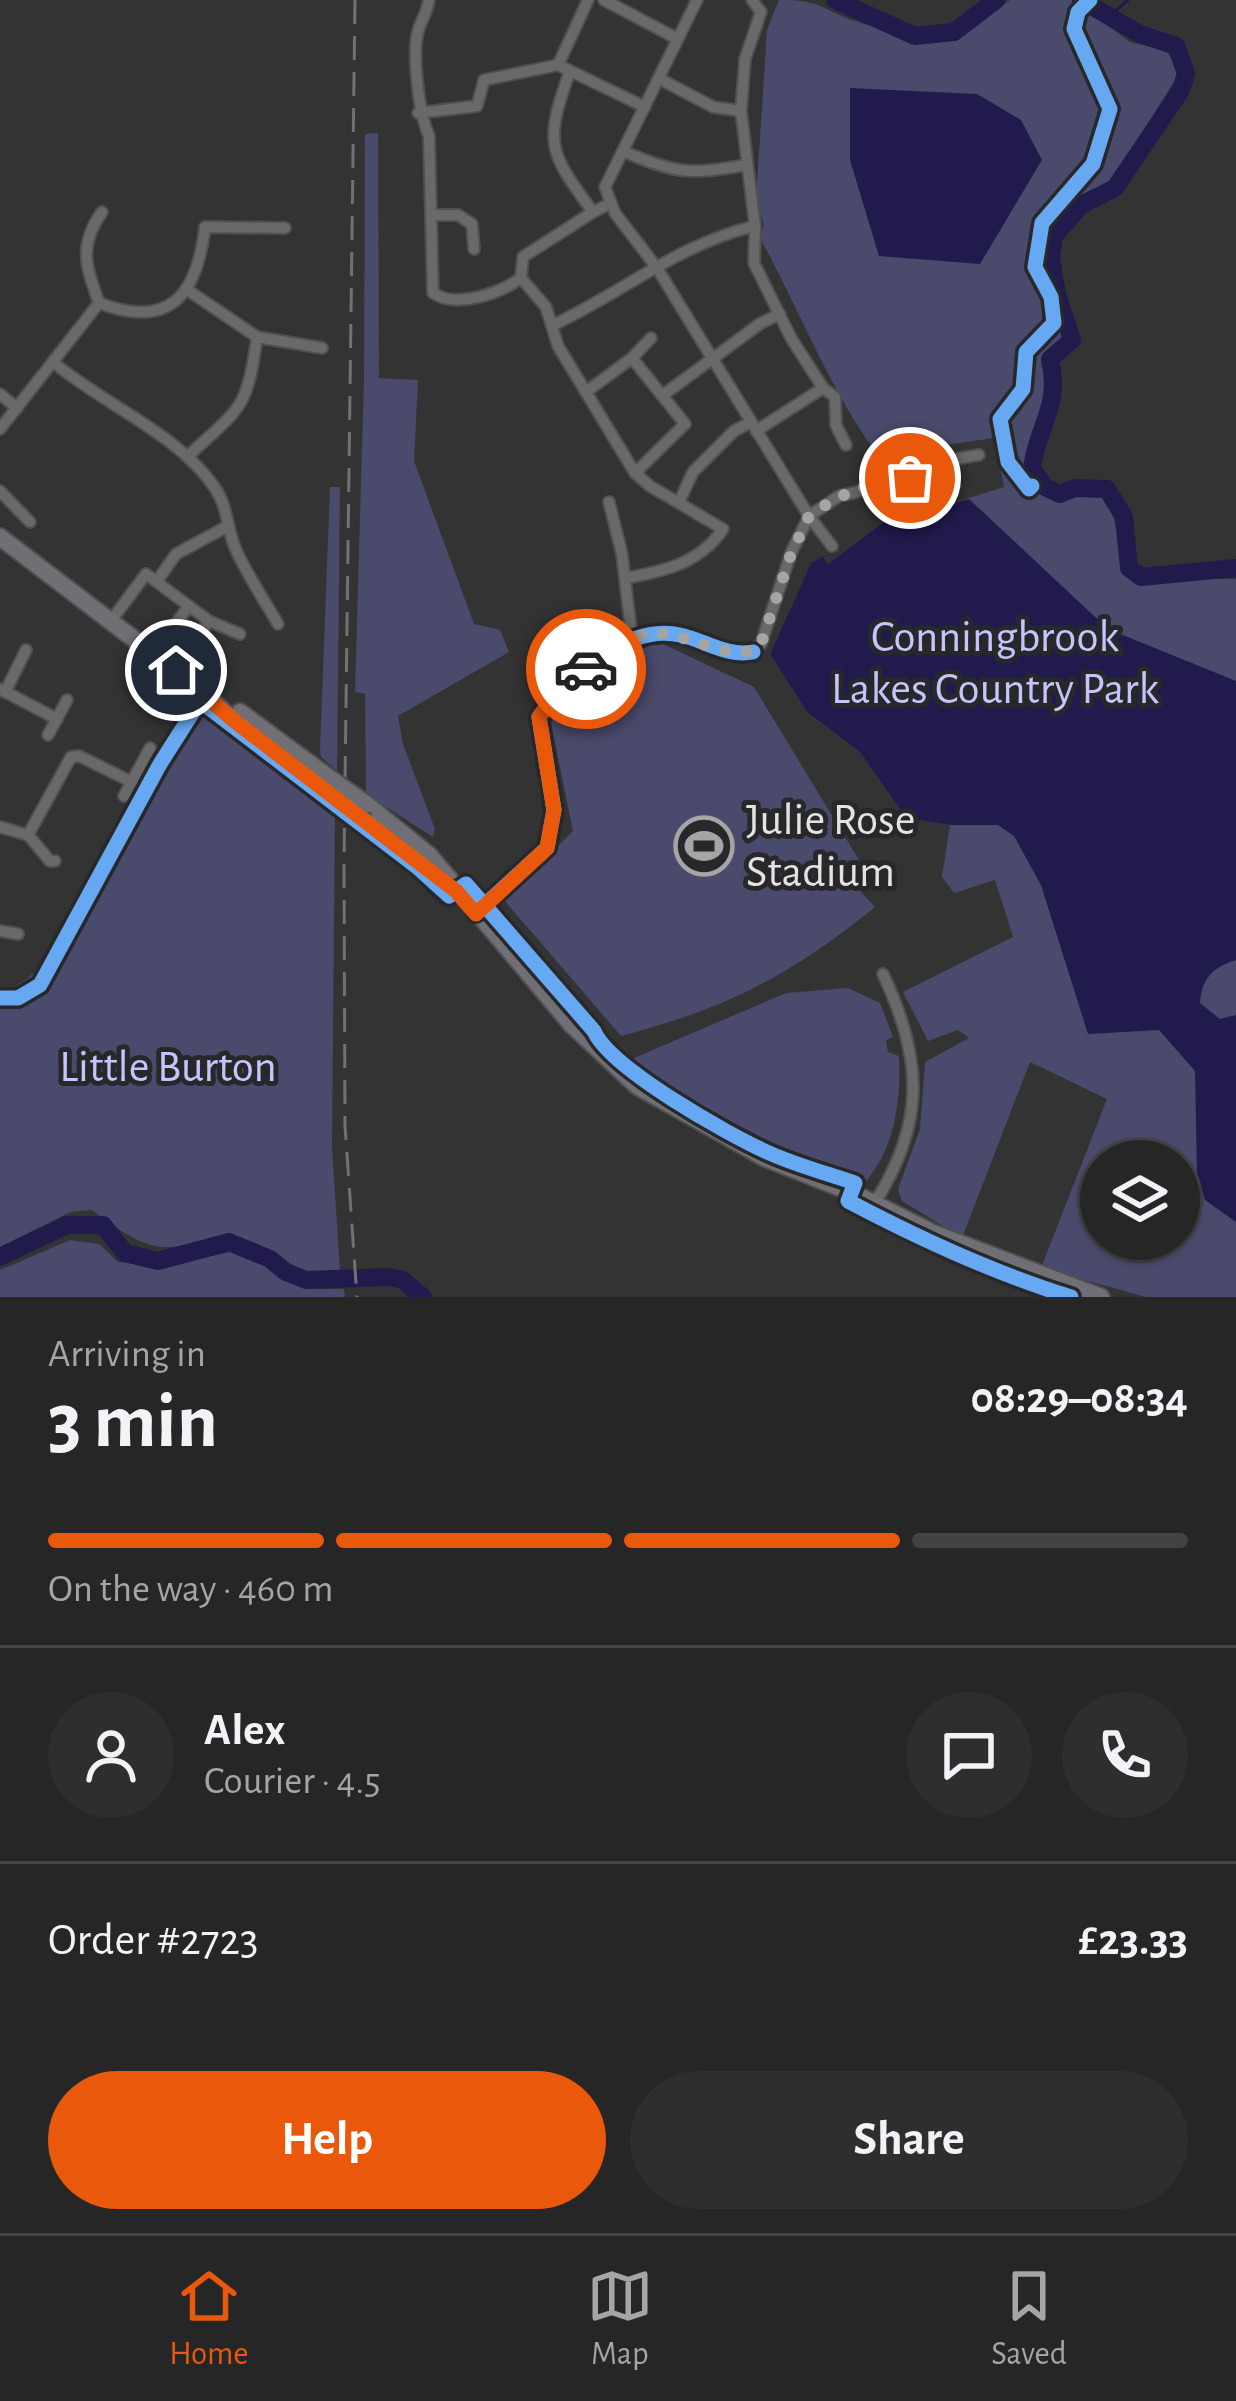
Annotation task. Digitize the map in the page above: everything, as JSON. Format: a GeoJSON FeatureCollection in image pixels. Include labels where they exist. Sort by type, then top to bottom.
{"type":"FeatureCollection","features":[{"type":"Feature","properties":{"kind":"main road"},"geometry":{"type":"LineString","coordinates":[[0,537],[176,670],[232,719],[367,813],[456,891],[593,1049],[638,1086],[765,1158],[932,1233],[1101,1297]]}},
{"type":"Feature","properties":{"kind":"street"},"geometry":{"type":"LineString","coordinates":[[428,0],[427,16],[418,29],[418,113],[429,136],[433,293],[442,299],[500,293],[521,278]]}},
{"type":"Feature","properties":{"kind":"street"},"geometry":{"type":"LineString","coordinates":[[588,0],[584,23],[564,68],[552,144],[593,212]]}},
{"type":"Feature","properties":{"kind":"street"},"geometry":{"type":"LineString","coordinates":[[604,0],[676,38]]}},
{"type":"Feature","properties":{"kind":"street"},"geometry":{"type":"LineString","coordinates":[[697,0],[604,187],[752,427],[832,546]]}},
{"type":"Feature","properties":{"kind":"street"},"geometry":{"type":"LineString","coordinates":[[752,0],[761,12],[745,59],[741,111],[756,268],[790,338],[823,388],[835,397],[836,425],[846,445]]}},
{"type":"Feature","properties":{"kind":"street"},"geometry":{"type":"LineString","coordinates":[[418,113],[477,106],[484,80],[564,68],[645,107]]}},
{"type":"Feature","properties":{"kind":"street"},"geometry":{"type":"LineString","coordinates":[[660,79],[713,107],[741,111]]}},
{"type":"Feature","properties":{"kind":"street"},"geometry":{"type":"LineString","coordinates":[[625,152],[656,166],[695,174],[746,165]]}},
{"type":"Feature","properties":{"kind":"street"},"geometry":{"type":"LineString","coordinates":[[611,203],[523,257],[521,278],[546,307],[558,346],[635,473],[723,529],[709,550],[676,566],[626,578]]}},
{"type":"Feature","properties":{"kind":"street"},"geometry":{"type":"LineString","coordinates":[[99,304],[85,250],[88,231],[102,212]]}},
{"type":"Feature","properties":{"kind":"street"},"geometry":{"type":"LineString","coordinates":[[431,215],[458,215],[472,224],[474,249]]}},
{"type":"Feature","properties":{"kind":"street"},"geometry":{"type":"LineString","coordinates":[[554,325],[694,244],[755,226]]}},
{"type":"Feature","properties":{"kind":"street"},"geometry":{"type":"LineString","coordinates":[[99,304],[130,315],[147,315],[170,304],[200,265],[205,227],[285,228]]}},
{"type":"Feature","properties":{"kind":"street"},"geometry":{"type":"LineString","coordinates":[[186,289],[257,338],[322,348]]}},
{"type":"Feature","properties":{"kind":"street"},"geometry":{"type":"LineString","coordinates":[[0,429],[99,304]]}},
{"type":"Feature","properties":{"kind":"street"},"geometry":{"type":"LineString","coordinates":[[663,395],[780,314]]}},
{"type":"Feature","properties":{"kind":"street"},"geometry":{"type":"LineString","coordinates":[[188,456],[247,397],[257,338]]}},
{"type":"Feature","properties":{"kind":"street"},"geometry":{"type":"LineString","coordinates":[[586,392],[651,338]]}},
{"type":"Feature","properties":{"kind":"street"},"geometry":{"type":"LineString","coordinates":[[632,358],[685,424],[635,473]]}},
{"type":"Feature","properties":{"kind":"street"},"geometry":{"type":"LineString","coordinates":[[53,362],[188,456],[221,497],[234,547],[278,624]]}},
{"type":"Feature","properties":{"kind":"street"},"geometry":{"type":"LineString","coordinates":[[679,502],[693,472],[734,431],[752,427],[823,388]]}},
{"type":"Feature","properties":{"kind":"street"},"geometry":{"type":"LineString","coordinates":[[0,394],[17,408]]}},
{"type":"Feature","properties":{"kind":"street"},"geometry":{"type":"LineString","coordinates":[[476,914],[547,848],[554,810],[539,717],[553,697],[584,670],[647,634],[677,634],[737,655],[752,652],[761,644],[809,516],[872,482],[897,483],[939,463],[979,454]]}},
{"type":"Feature","properties":{"kind":"street"},"geometry":{"type":"LineString","coordinates":[[0,491],[30,523]]}},
{"type":"Feature","properties":{"kind":"street"},"geometry":{"type":"LineString","coordinates":[[609,502],[626,578],[632,639]]}},
{"type":"Feature","properties":{"kind":"street"},"geometry":{"type":"LineString","coordinates":[[157,581],[176,554],[228,526]]}},
{"type":"Feature","properties":{"kind":"street"},"geometry":{"type":"LineString","coordinates":[[110,622],[146,574],[209,621],[240,634]]}},
{"type":"Feature","properties":{"kind":"street"},"geometry":{"type":"LineString","coordinates":[[174,626],[189,606]]}},
{"type":"Feature","properties":{"kind":"street"},"geometry":{"type":"LineString","coordinates":[[176,670],[209,621]]}},
{"type":"Feature","properties":{"kind":"street"},"geometry":{"type":"LineString","coordinates":[[26,650],[2,690],[57,719]]}},
{"type":"Feature","properties":{"kind":"street"},"geometry":{"type":"LineString","coordinates":[[48,735],[67,700]]}},
{"type":"Feature","properties":{"kind":"street"},"geometry":{"type":"LineString","coordinates":[[124,796],[150,748]]}},
{"type":"Feature","properties":{"kind":"street"},"geometry":{"type":"LineString","coordinates":[[28,835],[71,757],[79,756],[132,782]]}},
{"type":"Feature","properties":{"kind":"street"},"geometry":{"type":"LineString","coordinates":[[0,827],[28,835],[50,861],[56,861]]}},
{"type":"Feature","properties":{"kind":"street"},"geometry":{"type":"LineString","coordinates":[[0,931],[18,934]]}},
{"type":"Feature","properties":{"kind":"street"},"geometry":{"type":"LineString","coordinates":[[874,1204],[893,1174],[909,1130],[915,1093],[908,1032],[883,974]]}},
{"type":"Feature","properties":{"kind":"green space","name":"Conningbrook Lakes Country Park"},"geometry":{"type":"Polygon","coordinates":[[[779,0],[811,3],[890,31],[956,41],[1010,0],[1072,0],[1130,42],[1166,51],[1181,70],[1115,177],[1063,210],[1049,234],[1047,253],[1065,333],[1041,364],[1052,389],[1027,461],[1043,491],[1070,497],[1091,491],[1106,496],[1123,560],[1133,579],[1236,579],[1236,1297],[1146,1297],[1041,1268],[1080,1168],[1080,1260],[1200,1260],[1200,1140],[1091,1140],[1107,1099],[1030,1062],[962,1238],[902,1201],[898,1189],[920,1129],[925,1062],[969,1038],[958,1030],[928,1041],[903,992],[1013,937],[995,880],[954,893],[942,877],[950,825],[906,818],[860,752],[807,712],[770,654],[811,563],[823,556],[828,564],[885,521],[1004,487],[994,438],[931,447],[892,473],[853,419],[760,238],[764,225],[756,199],[767,30],[779,0]]]}},
{"type":"Feature","properties":{"kind":"green space"},"geometry":{"type":"Polygon","coordinates":[[[378,133],[379,378],[418,380],[414,461],[474,624],[500,630],[509,652],[398,716],[403,744],[435,829],[433,837],[366,794],[365,694],[355,692],[365,134],[378,133]]]}},
{"type":"Feature","properties":{"kind":"green space"},"geometry":{"type":"Polygon","coordinates":[[[330,487],[340,487],[337,771],[321,757],[320,750],[330,487]]]}},
{"type":"Feature","properties":{"kind":"green space","name":"Julie Rose Stadium"},"geometry":{"type":"Polygon","coordinates":[[[663,644],[754,687],[859,860],[843,873],[875,907],[756,987],[693,1014],[621,1036],[504,900],[573,831],[551,723],[561,701],[648,646],[663,644]]]}},
{"type":"Feature","properties":{"kind":"green space","name":"Little Burton"},"geometry":{"type":"Polygon","coordinates":[[[193,693],[270,763],[335,811],[332,1147],[340,1271],[310,1274],[231,1233],[188,1245],[157,1246],[129,1235],[92,1210],[70,1212],[0,1247],[0,992],[30,976],[56,945],[193,693]]]}},
{"type":"Feature","properties":{"kind":"green space"},"geometry":{"type":"Polygon","coordinates":[[[848,988],[880,1003],[893,1037],[886,1040],[888,1052],[899,1056],[894,1124],[883,1155],[864,1183],[767,1148],[627,1061],[786,993],[848,988]]]}},
{"type":"Feature","properties":{"kind":"green space"},"geometry":{"type":"Polygon","coordinates":[[[70,1240],[99,1244],[118,1262],[160,1267],[236,1251],[309,1289],[344,1289],[345,1297],[0,1297],[0,1270],[70,1240]]]}},
{"type":"Feature","properties":{"kind":"shaded area"},"geometry":{"type":"Polygon","coordinates":[[[850,88],[977,94],[1021,120],[1042,160],[980,264],[879,256],[850,160],[850,88]]]}},
{"type":"Feature","properties":{"kind":"shaded area"},"geometry":{"type":"Polygon","coordinates":[[[969,499],[1108,629],[1236,681],[1236,960],[1210,975],[1200,1003],[1220,1019],[1236,1015],[1236,1222],[1205,1200],[1200,1184],[1195,1071],[1159,1030],[1088,1034],[1041,885],[1014,836],[998,825],[950,825],[906,818],[860,752],[807,712],[770,654],[811,563],[823,556],[828,564],[885,521],[969,499]]]}},
{"type":"Feature","properties":{"kind":"waterway"},"geometry":{"type":"LineString","coordinates":[[835,0],[915,36],[954,32],[996,0]]}},
{"type":"Feature","properties":{"kind":"waterway"},"geometry":{"type":"LineString","coordinates":[[1081,0],[1140,34],[1176,46],[1186,73],[1181,90],[1115,188],[1081,205],[1054,236],[1051,258],[1057,294],[1072,340],[1050,359],[1051,403],[1032,468],[1045,487],[1060,494],[1075,488],[1107,489],[1124,517],[1129,568],[1141,577],[1236,568]]}},
{"type":"Feature","properties":{"kind":"waterway"},"geometry":{"type":"LineString","coordinates":[[1107,18],[1128,0]]}},
{"type":"Feature","properties":{"kind":"waterway"},"geometry":{"type":"LineString","coordinates":[[0,1257],[67,1225],[103,1225],[125,1253],[158,1261],[229,1242],[306,1280],[389,1277],[403,1280],[423,1297]]}},
{"type":"Feature","properties":{"kind":"railway"},"geometry":{"type":"LineString","coordinates":[[355,0],[344,861],[345,1126],[357,1297]]}},
{"type":"Feature","properties":{"kind":"cycle path"},"geometry":{"type":"LineString","coordinates":[[1032,486],[1029,489],[1008,462],[1000,419],[1023,389],[1026,352],[1054,323],[1051,297],[1035,267],[1042,223],[1093,164],[1110,109],[1074,29],[1078,12],[1090,0]]}},
{"type":"Feature","properties":{"kind":"cycle path"},"geometry":{"type":"LineString","coordinates":[[476,913],[547,848],[554,810],[539,717],[565,686],[619,645],[660,633],[734,652],[753,652]]}},
{"type":"Feature","properties":{"kind":"cycle path"},"geometry":{"type":"LineString","coordinates":[[0,998],[18,998],[40,985],[160,764],[200,701],[449,896],[466,884],[604,1046],[645,1081],[749,1143],[855,1183],[848,1201],[875,1215],[985,1266],[1071,1297]]}},
{"type":"Feature","properties":{"kind":"way so far"},"geometry":{"type":"LineString","coordinates":[[586,669],[647,634],[677,634],[737,655],[752,652],[761,644],[809,516],[829,501],[872,482],[885,486],[910,478]]}},
{"type":"Feature","properties":{"kind":"place","name":"Julie Rose Stadium"},"geometry":{"type":"Point","coordinates":[704,846]}},
{"type":"Feature","properties":{"kind":"route"},"geometry":{"type":"LineString","coordinates":[[176,670],[232,719],[456,891],[476,914],[547,848],[554,810],[539,717],[553,697],[586,669]]}}]}
